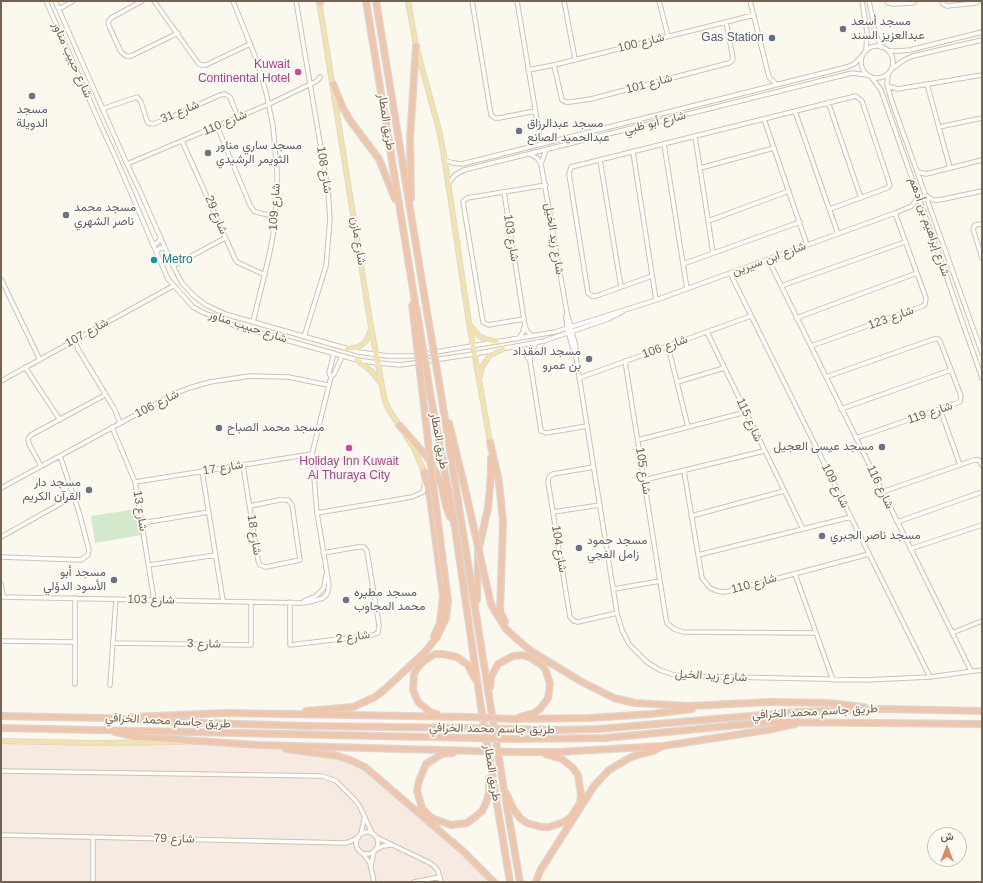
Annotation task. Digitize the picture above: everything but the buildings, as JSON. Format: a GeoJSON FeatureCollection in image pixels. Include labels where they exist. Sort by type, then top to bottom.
{"type":"FeatureCollection","features":[{"type":"Feature","properties":{"kind":"highway","name":"طريق المطار"},"geometry":{"type":"LineString","coordinates":[[366,1],[413,290],[413,303],[455,528],[478,688],[510,882]]}},
{"type":"Feature","properties":{"kind":"highway","name":"طريق المطار"},"geometry":{"type":"LineString","coordinates":[[376,1],[441,395],[502,784],[520,882]]}},
{"type":"Feature","properties":{"kind":"highway"},"geometry":{"type":"LineString","coordinates":[[413,227],[410,161],[416,46]]}},
{"type":"Feature","properties":{"kind":"highway"},"geometry":{"type":"LineString","coordinates":[[333,84],[349,119],[379,159],[390,184],[401,216]]}},
{"type":"Feature","properties":{"kind":"highway"},"geometry":{"type":"LineString","coordinates":[[282,714],[337,710],[353,707],[375,697],[426,652],[437,637],[446,618],[448,601],[429,450],[413,303]]}},
{"type":"Feature","properties":{"kind":"highway"},"geometry":{"type":"LineString","coordinates":[[441,395],[466,493],[491,604],[506,629],[531,651],[582,682],[614,698],[635,703],[689,706],[802,702],[887,709]]}},
{"type":"Feature","properties":{"kind":"highway"},"geometry":{"type":"LineString","coordinates":[[399,425],[429,459],[435,470],[441,483],[446,506],[455,528]]}},
{"type":"Feature","properties":{"kind":"highway"},"geometry":{"type":"LineString","coordinates":[[490,442],[498,482],[503,522],[500,611],[503,619],[518,640]]}},
{"type":"Feature","properties":{"kind":"highway"},"geometry":{"type":"LineString","coordinates":[[477,619],[478,552],[490,497],[490,442]]}},
{"type":"Feature","properties":{"kind":"highway"},"geometry":{"type":"LineString","coordinates":[[424,472],[430,498],[443,604],[440,623],[426,652]]}},
{"type":"Feature","properties":{"kind":"highway"},"geometry":{"type":"LineString","coordinates":[[441,716],[426,709],[418,702],[415,696],[412,681],[418,667],[424,661],[435,654],[457,657],[468,665],[478,688]]}},
{"type":"Feature","properties":{"kind":"highway"},"geometry":{"type":"LineString","coordinates":[[490,703],[491,676],[498,664],[513,656],[522,655],[535,660],[542,665],[549,677],[550,684],[548,698],[545,704],[534,713],[513,719]]}},
{"type":"Feature","properties":{"kind":"highway"},"geometry":{"type":"LineString","coordinates":[[103,718],[203,714],[282,714],[441,716],[513,719],[575,718],[643,715],[732,704]]}},
{"type":"Feature","properties":{"kind":"highway","name":"طريق جاسم محمد الخرافي"},"geometry":{"type":"LineString","coordinates":[[1,716],[103,718],[191,723],[558,730],[598,729],[797,712],[887,709],[982,711]]}},
{"type":"Feature","properties":{"kind":"highway","name":"طريق جاسم محمد الخرافي"},"geometry":{"type":"LineString","coordinates":[[1,728],[516,739],[605,738],[770,722],[982,724]]}},
{"type":"Feature","properties":{"kind":"highway"},"geometry":{"type":"LineString","coordinates":[[101,729],[137,737],[258,745],[559,752],[663,746],[766,730],[805,722]]}},
{"type":"Feature","properties":{"kind":"highway"},"geometry":{"type":"LineString","coordinates":[[258,745],[338,756],[365,767],[464,852],[494,882]]}},
{"type":"Feature","properties":{"kind":"highway"},"geometry":{"type":"LineString","coordinates":[[536,882],[540,871],[594,786],[609,770],[631,757],[653,751],[663,746]]}},
{"type":"Feature","properties":{"kind":"highway"},"geometry":{"type":"LineString","coordinates":[[467,750],[442,754],[426,764],[422,772],[418,791],[422,808],[434,819],[451,825],[467,823],[482,811],[489,793],[490,762]]}},
{"type":"Feature","properties":{"kind":"highway"},"geometry":{"type":"LineString","coordinates":[[502,784],[514,810],[520,818],[527,823],[541,827],[549,827],[564,822],[571,817],[576,810],[581,795],[578,775],[573,768],[562,759],[537,752]]}},
{"type":"Feature","properties":{"kind":"main road"},"geometry":{"type":"LineString","coordinates":[[408,1],[416,46],[439,130],[474,354],[490,442]]}},
{"type":"Feature","properties":{"kind":"main road","name":"شارع مازن"},"geometry":{"type":"LineString","coordinates":[[319,2],[370,321],[385,400],[389,410],[414,448],[424,472]]}},
{"type":"Feature","properties":{"kind":"main road"},"geometry":{"type":"LineString","coordinates":[[347,349],[360,346],[366,341],[370,335],[370,321]]}},
{"type":"Feature","properties":{"kind":"main road"},"geometry":{"type":"LineString","coordinates":[[469,323],[479,336],[497,342]]}},
{"type":"Feature","properties":{"kind":"main road"},"geometry":{"type":"LineString","coordinates":[[480,384],[482,367],[490,356],[503,349]]}},
{"type":"Feature","properties":{"kind":"main road"},"geometry":{"type":"LineString","coordinates":[[356,360],[371,371],[382,386]]}},
{"type":"Feature","properties":{"kind":"main road"},"geometry":{"type":"LineString","coordinates":[[1,741],[94,743],[212,742]]}},
{"type":"Feature","properties":{"kind":"street","name":"شارع حبيب مناور"},"geometry":{"type":"LineString","coordinates":[[46,1],[168,279],[193,306],[202,312],[234,325],[356,360],[378,363],[411,364],[474,354]]}},
{"type":"Feature","properties":{"kind":"street","name":"شارع حبيب مناور"},"geometry":{"type":"LineString","coordinates":[[55,1],[173,266],[182,284],[194,296],[206,305],[225,314],[347,349],[377,356],[412,356],[473,346]]}},
{"type":"Feature","properties":{"kind":"street"},"geometry":{"type":"LineString","coordinates":[[58,10],[73,1]]}},
{"type":"Feature","properties":{"kind":"street"},"geometry":{"type":"LineString","coordinates":[[142,1],[111,18],[108,22],[108,26],[121,52],[126,56],[131,56],[178,33]]}},
{"type":"Feature","properties":{"kind":"street"},"geometry":{"type":"LineString","coordinates":[[154,1],[198,63],[201,65],[206,65],[250,44]]}},
{"type":"Feature","properties":{"kind":"street","name":"شارع 109"},"geometry":{"type":"LineString","coordinates":[[233,1],[259,67],[272,126],[277,171],[275,216],[272,241],[253,322]]}},
{"type":"Feature","properties":{"kind":"street","name":"شارع 108"},"geometry":{"type":"LineString","coordinates":[[296,1],[328,190],[330,229],[326,266],[304,336]]}},
{"type":"Feature","properties":{"kind":"street"},"geometry":{"type":"LineString","coordinates":[[472,1],[491,114],[497,118],[535,111]]}},
{"type":"Feature","properties":{"kind":"street"},"geometry":{"type":"LineString","coordinates":[[517,1],[541,144]]}},
{"type":"Feature","properties":{"kind":"street"},"geometry":{"type":"LineString","coordinates":[[564,1],[575,58]]}},
{"type":"Feature","properties":{"kind":"street"},"geometry":{"type":"LineString","coordinates":[[659,1],[668,36]]}},
{"type":"Feature","properties":{"kind":"street"},"geometry":{"type":"LineString","coordinates":[[750,1],[769,77],[776,84]]}},
{"type":"Feature","properties":{"kind":"street"},"geometry":{"type":"LineString","coordinates":[[862,1],[867,38],[866,52]]}},
{"type":"Feature","properties":{"kind":"street"},"geometry":{"type":"LineString","coordinates":[[869,1],[875,32],[882,47],[888,51],[893,59],[892,68]]}},
{"type":"Feature","properties":{"kind":"street"},"geometry":{"type":"LineString","coordinates":[[887,1],[888,3],[893,4],[913,3],[915,1]]}},
{"type":"Feature","properties":{"kind":"street"},"geometry":{"type":"LineString","coordinates":[[942,1],[943,4],[947,6],[976,3],[979,1]]}},
{"type":"Feature","properties":{"kind":"street","name":"شارع 100"},"geometry":{"type":"LineString","coordinates":[[528,70],[754,14]]}},
{"type":"Feature","properties":{"kind":"street"},"geometry":{"type":"LineString","coordinates":[[865,18],[866,20],[869,20],[872,17]]}},
{"type":"Feature","properties":{"kind":"street","name":"شارع 101"},"geometry":{"type":"LineString","coordinates":[[554,64],[562,100],[570,102],[591,99],[722,65],[732,61],[733,58],[726,22]]}},
{"type":"Feature","properties":{"kind":"street"},"geometry":{"type":"LineString","coordinates":[[888,51],[905,51],[982,32]]}},
{"type":"Feature","properties":{"kind":"street"},"geometry":{"type":"LineString","coordinates":[[952,40],[951,45],[954,47]]}},
{"type":"Feature","properties":{"kind":"street"},"geometry":{"type":"LineString","coordinates":[[882,47],[873,47],[862,56],[862,66],[867,75],[872,78],[881,78],[888,75],[892,68],[908,58],[982,40]]}},
{"type":"Feature","properties":{"kind":"street","name":"شارع أبو ظبي"},"geometry":{"type":"LineString","coordinates":[[444,160],[456,164],[462,164],[765,86],[847,67],[854,64],[862,56]]}},
{"type":"Feature","properties":{"kind":"street"},"geometry":{"type":"LineString","coordinates":[[73,62],[78,62],[79,57]]}},
{"type":"Feature","properties":{"kind":"street","name":"شارع أبو ظبي"},"geometry":{"type":"LineString","coordinates":[[448,184],[455,175],[464,170],[653,124],[852,73],[867,75]]}},
{"type":"Feature","properties":{"kind":"street","name":"شارع إبراهيم بن أدهم"},"geometry":{"type":"LineString","coordinates":[[888,75],[887,86],[891,99],[982,353]]}},
{"type":"Feature","properties":{"kind":"street"},"geometry":{"type":"LineString","coordinates":[[891,99],[893,92],[898,89],[982,75]]}},
{"type":"Feature","properties":{"kind":"street","name":"شارع 110"},"geometry":{"type":"LineString","coordinates":[[127,164],[268,104],[316,81],[320,77]]}},
{"type":"Feature","properties":{"kind":"street"},"geometry":{"type":"LineString","coordinates":[[765,86],[769,77]]}},
{"type":"Feature","properties":{"kind":"street","name":"شارع إبراهيم بن أدهم"},"geometry":{"type":"LineString","coordinates":[[872,78],[881,90],[982,378]]}},
{"type":"Feature","properties":{"kind":"street"},"geometry":{"type":"LineString","coordinates":[[927,84],[950,168]]}},
{"type":"Feature","properties":{"kind":"street"},"geometry":{"type":"LineString","coordinates":[[887,86],[898,89]]}},
{"type":"Feature","properties":{"kind":"street","name":"شارع 31"},"geometry":{"type":"LineString","coordinates":[[102,109],[137,97],[148,123],[153,124],[225,94],[230,97],[238,117]]}},
{"type":"Feature","properties":{"kind":"street"},"geometry":{"type":"LineString","coordinates":[[652,276],[596,296],[590,295],[587,290],[569,174],[570,169],[574,166],[828,102],[854,96],[859,97],[862,101],[890,185],[888,188],[830,209]]}},
{"type":"Feature","properties":{"kind":"street"},"geometry":{"type":"LineString","coordinates":[[828,102],[861,198]]}},
{"type":"Feature","properties":{"kind":"street"},"geometry":{"type":"LineString","coordinates":[[795,110],[838,234]]}},
{"type":"Feature","properties":{"kind":"street"},"geometry":{"type":"LineString","coordinates":[[660,114],[658,118],[662,121]]}},
{"type":"Feature","properties":{"kind":"street"},"geometry":{"type":"LineString","coordinates":[[650,116],[654,119],[653,124]]}},
{"type":"Feature","properties":{"kind":"street"},"geometry":{"type":"LineString","coordinates":[[939,126],[982,118]]}},
{"type":"Feature","properties":{"kind":"street"},"geometry":{"type":"LineString","coordinates":[[764,119],[808,245]]}},
{"type":"Feature","properties":{"kind":"street"},"geometry":{"type":"LineString","coordinates":[[217,126],[250,205],[254,211],[275,216]]}},
{"type":"Feature","properties":{"kind":"street"},"geometry":{"type":"LineString","coordinates":[[695,136],[714,253]]}},
{"type":"Feature","properties":{"kind":"street","name":"شارع 29"},"geometry":{"type":"LineString","coordinates":[[182,141],[237,262],[265,275]]}},
{"type":"Feature","properties":{"kind":"street"},"geometry":{"type":"LineString","coordinates":[[111,148],[114,144],[119,146]]}},
{"type":"Feature","properties":{"kind":"street"},"geometry":{"type":"LineString","coordinates":[[664,144],[687,289]]}},
{"type":"Feature","properties":{"kind":"street"},"geometry":{"type":"LineString","coordinates":[[700,168],[774,148]]}},
{"type":"Feature","properties":{"kind":"street","name":"شارع زيد الخيل"},"geometry":{"type":"LineString","coordinates":[[547,149],[544,154],[542,164],[569,328],[576,347],[575,351],[579,378],[617,612],[622,630],[629,644],[648,663],[660,670],[674,675],[701,677],[866,680],[930,677],[982,670]]}},
{"type":"Feature","properties":{"kind":"street"},"geometry":{"type":"LineString","coordinates":[[633,152],[656,300]]}},
{"type":"Feature","properties":{"kind":"street"},"geometry":{"type":"LineString","coordinates":[[502,154],[501,159],[504,161]]}},
{"type":"Feature","properties":{"kind":"street"},"geometry":{"type":"LineString","coordinates":[[530,154],[537,158],[542,164]]}},
{"type":"Feature","properties":{"kind":"street"},"geometry":{"type":"LineString","coordinates":[[600,160],[620,287]]}},
{"type":"Feature","properties":{"kind":"street"},"geometry":{"type":"LineString","coordinates":[[918,172],[926,174],[982,160]]}},
{"type":"Feature","properties":{"kind":"street"},"geometry":{"type":"LineString","coordinates":[[922,182],[923,177],[926,174]]}},
{"type":"Feature","properties":{"kind":"street"},"geometry":{"type":"LineString","coordinates":[[524,319],[488,325],[483,322],[463,204],[466,198],[546,185]]}},
{"type":"Feature","properties":{"kind":"street"},"geometry":{"type":"LineString","coordinates":[[708,221],[789,191]]}},
{"type":"Feature","properties":{"kind":"street"},"geometry":{"type":"LineString","coordinates":[[926,195],[930,199],[939,200],[982,191]]}},
{"type":"Feature","properties":{"kind":"street","name":"شارع 103"},"geometry":{"type":"LineString","coordinates":[[504,192],[524,319],[523,332],[519,338]]}},
{"type":"Feature","properties":{"kind":"street"},"geometry":{"type":"LineString","coordinates":[[918,197],[912,206],[923,210]]}},
{"type":"Feature","properties":{"kind":"street"},"geometry":{"type":"LineString","coordinates":[[931,210],[934,204],[939,200]]}},
{"type":"Feature","properties":{"kind":"street","name":"شارع ابن سيرين"},"geometry":{"type":"LineString","coordinates":[[473,346],[550,333],[626,310],[912,206]]}},
{"type":"Feature","properties":{"kind":"street","name":"شارع 123"},"geometry":{"type":"LineString","coordinates":[[810,346],[923,306],[926,302],[926,298],[895,213]]}},
{"type":"Feature","properties":{"kind":"street"},"geometry":{"type":"LineString","coordinates":[[683,264],[800,222]]}},
{"type":"Feature","properties":{"kind":"street"},"geometry":{"type":"LineString","coordinates":[[982,224],[975,225],[973,229],[982,258]]}},
{"type":"Feature","properties":{"kind":"street"},"geometry":{"type":"LineString","coordinates":[[152,243],[156,244],[161,238]]}},
{"type":"Feature","properties":{"kind":"street"},"geometry":{"type":"LineString","coordinates":[[173,266],[225,238]]}},
{"type":"Feature","properties":{"kind":"street"},"geometry":{"type":"LineString","coordinates":[[781,286],[906,242]]}},
{"type":"Feature","properties":{"kind":"street"},"geometry":{"type":"LineString","coordinates":[[156,252],[160,248],[165,248]]}},
{"type":"Feature","properties":{"kind":"street","name":"شارع 116"},"geometry":{"type":"LineString","coordinates":[[768,259],[970,671]]}},
{"type":"Feature","properties":{"kind":"street","name":"شارع 109"},"geometry":{"type":"LineString","coordinates":[[730,273],[930,677]]}},
{"type":"Feature","properties":{"kind":"street"},"geometry":{"type":"LineString","coordinates":[[796,318],[917,273]]}},
{"type":"Feature","properties":{"kind":"street"},"geometry":{"type":"LineString","coordinates":[[1,279],[40,360]]}},
{"type":"Feature","properties":{"kind":"street","name":"شارع 107"},"geometry":{"type":"LineString","coordinates":[[1,381],[173,286]]}},
{"type":"Feature","properties":{"kind":"street"},"geometry":{"type":"LineString","coordinates":[[955,302],[960,303],[963,299]]}},
{"type":"Feature","properties":{"kind":"street","name":"شارع ابن سيرين"},"geometry":{"type":"LineString","coordinates":[[474,354],[515,347],[570,333],[608,319],[626,310]]}},
{"type":"Feature","properties":{"kind":"street"},"geometry":{"type":"LineString","coordinates":[[959,314],[962,310],[967,311]]}},
{"type":"Feature","properties":{"kind":"street","name":"شارع 106"},"geometry":{"type":"LineString","coordinates":[[579,378],[752,316]]}},
{"type":"Feature","properties":{"kind":"street"},"geometry":{"type":"LineString","coordinates":[[524,326],[533,336]]}},
{"type":"Feature","properties":{"kind":"street"},"geometry":{"type":"LineString","coordinates":[[272,335],[275,332],[274,328]]}},
{"type":"Feature","properties":{"kind":"street"},"geometry":{"type":"LineString","coordinates":[[281,338],[280,334],[283,330]]}},
{"type":"Feature","properties":{"kind":"street","name":"شارع 115"},"geometry":{"type":"LineString","coordinates":[[707,332],[803,529]]}},
{"type":"Feature","properties":{"kind":"street","name":"شارع 119"},"geometry":{"type":"LineString","coordinates":[[826,377],[934,339],[938,339],[940,341],[961,399],[958,403],[856,438]]}},
{"type":"Feature","properties":{"kind":"street"},"geometry":{"type":"LineString","coordinates":[[74,340],[115,410],[120,423]]}},
{"type":"Feature","properties":{"kind":"street"},"geometry":{"type":"LineString","coordinates":[[529,359],[536,342]]}},
{"type":"Feature","properties":{"kind":"street"},"geometry":{"type":"LineString","coordinates":[[668,346],[688,427]]}},
{"type":"Feature","properties":{"kind":"street"},"geometry":{"type":"LineString","coordinates":[[515,347],[522,350],[529,359],[541,431],[546,433],[587,426]]}},
{"type":"Feature","properties":{"kind":"street","name":"شارع 103"},"geometry":{"type":"LineString","coordinates":[[331,377],[330,373],[334,353]]}},
{"type":"Feature","properties":{"kind":"street","name":"شارع 103"},"geometry":{"type":"LineString","coordinates":[[2,597],[301,603],[317,601],[323,598],[327,594],[329,585],[317,514],[312,454],[328,385],[342,356]]}},
{"type":"Feature","properties":{"kind":"street","name":"شارع 105"},"geometry":{"type":"LineString","coordinates":[[625,361],[666,619],[668,623],[674,629],[683,632],[815,633]]}},
{"type":"Feature","properties":{"kind":"street"},"geometry":{"type":"LineString","coordinates":[[25,368],[60,420]]}},
{"type":"Feature","properties":{"kind":"street"},"geometry":{"type":"LineString","coordinates":[[677,382],[724,368]]}},
{"type":"Feature","properties":{"kind":"street"},"geometry":{"type":"LineString","coordinates":[[841,409],[951,370]]}},
{"type":"Feature","properties":{"kind":"street","name":"شارع 106"},"geometry":{"type":"LineString","coordinates":[[2,487],[174,394],[210,382],[250,376],[271,376],[288,377],[328,385]]}},
{"type":"Feature","properties":{"kind":"street"},"geometry":{"type":"LineString","coordinates":[[41,466],[29,444],[28,439],[31,435],[105,395]]}},
{"type":"Feature","properties":{"kind":"street"},"geometry":{"type":"LineString","coordinates":[[940,409],[960,465]]}},
{"type":"Feature","properties":{"kind":"street"},"geometry":{"type":"LineString","coordinates":[[638,440],[746,412]]}},
{"type":"Feature","properties":{"kind":"street","name":"شارع 13"},"geometry":{"type":"LineString","coordinates":[[112,427],[135,482],[154,600]]}},
{"type":"Feature","properties":{"kind":"street"},"geometry":{"type":"LineString","coordinates":[[644,480],[764,451]]}},
{"type":"Feature","properties":{"kind":"street","name":"شارع 17"},"geometry":{"type":"LineString","coordinates":[[135,482],[312,454]]}},
{"type":"Feature","properties":{"kind":"street"},"geometry":{"type":"LineString","coordinates":[[1,557],[81,560],[88,555],[89,550],[74,496],[60,456]]}},
{"type":"Feature","properties":{"kind":"street"},"geometry":{"type":"LineString","coordinates":[[882,492],[976,460],[980,461],[982,465]]}},
{"type":"Feature","properties":{"kind":"street","name":"شارع 18"},"geometry":{"type":"LineString","coordinates":[[243,465],[260,565],[266,567],[300,560],[292,505],[288,500],[280,500],[250,506]]}},
{"type":"Feature","properties":{"kind":"street","name":"شارع 104"},"geometry":{"type":"LineString","coordinates":[[594,467],[553,474],[550,476],[548,482],[570,617],[574,621],[578,622],[617,612]]}},
{"type":"Feature","properties":{"kind":"street"},"geometry":{"type":"LineString","coordinates":[[202,471],[223,601]]}},
{"type":"Feature","properties":{"kind":"street","name":"شارع 110"},"geometry":{"type":"LineString","coordinates":[[684,471],[702,578],[705,584],[716,591],[730,591],[869,554]]}},
{"type":"Feature","properties":{"kind":"street"},"geometry":{"type":"LineString","coordinates":[[317,514],[412,497],[420,494],[424,492],[425,487],[424,472]]}},
{"type":"Feature","properties":{"kind":"street"},"geometry":{"type":"LineString","coordinates":[[1,482],[2,487]]}},
{"type":"Feature","properties":{"kind":"street"},"geometry":{"type":"LineString","coordinates":[[691,516],[784,491]]}},
{"type":"Feature","properties":{"kind":"street"},"geometry":{"type":"LineString","coordinates":[[897,522],[982,492]]}},
{"type":"Feature","properties":{"kind":"street"},"geometry":{"type":"LineString","coordinates":[[1,537],[74,496]]}},
{"type":"Feature","properties":{"kind":"street"},"geometry":{"type":"LineString","coordinates":[[553,512],[600,506]]}},
{"type":"Feature","properties":{"kind":"street"},"geometry":{"type":"LineString","coordinates":[[142,523],[209,512]]}},
{"type":"Feature","properties":{"kind":"street"},"geometry":{"type":"LineString","coordinates":[[698,555],[851,518]]}},
{"type":"Feature","properties":{"kind":"street"},"geometry":{"type":"LineString","coordinates":[[910,549],[982,525]]}},
{"type":"Feature","properties":{"kind":"street","name":"شارع 2"},"geometry":{"type":"LineString","coordinates":[[290,602],[290,645],[373,635],[378,633],[379,626],[367,551],[364,547],[358,547],[323,553]]}},
{"type":"Feature","properties":{"kind":"street"},"geometry":{"type":"LineString","coordinates":[[149,565],[216,555]]}},
{"type":"Feature","properties":{"kind":"street"},"geometry":{"type":"LineString","coordinates":[[794,574],[833,680]]}},
{"type":"Feature","properties":{"kind":"street"},"geometry":{"type":"LineString","coordinates":[[614,589],[660,580]]}},
{"type":"Feature","properties":{"kind":"street"},"geometry":{"type":"LineString","coordinates":[[1,584],[2,597]]}},
{"type":"Feature","properties":{"kind":"street"},"geometry":{"type":"LineString","coordinates":[[75,598],[75,684]]}},
{"type":"Feature","properties":{"kind":"street"},"geometry":{"type":"LineString","coordinates":[[110,685],[116,599]]}},
{"type":"Feature","properties":{"kind":"street","name":"شارع 3"},"geometry":{"type":"LineString","coordinates":[[113,643],[251,645],[251,602]]}},
{"type":"Feature","properties":{"kind":"street"},"geometry":{"type":"LineString","coordinates":[[952,633],[982,621]]}},
{"type":"Feature","properties":{"kind":"street"},"geometry":{"type":"LineString","coordinates":[[1,641],[75,642]]}},
{"type":"Feature","properties":{"kind":"street"},"geometry":{"type":"LineString","coordinates":[[1,771],[322,776],[336,781],[355,800],[360,807],[372,833],[376,837],[430,863],[435,867],[441,882]]}},
{"type":"Feature","properties":{"kind":"street"},"geometry":{"type":"LineString","coordinates":[[364,818],[357,844],[371,866],[374,882]]}},
{"type":"Feature","properties":{"kind":"street"},"geometry":{"type":"LineString","coordinates":[[359,836],[365,833],[372,833]]}},
{"type":"Feature","properties":{"kind":"street","name":"شارع 79"},"geometry":{"type":"LineString","coordinates":[[1,835],[346,843],[359,849]]}},
{"type":"Feature","properties":{"kind":"street","name":"شارع 79"},"geometry":{"type":"LineString","coordinates":[[346,843],[359,836]]}},
{"type":"Feature","properties":{"kind":"street"},"geometry":{"type":"LineString","coordinates":[[93,882],[94,837]]}},
{"type":"Feature","properties":{"kind":"street"},"geometry":{"type":"LineString","coordinates":[[371,866],[378,842],[376,837]]}},
{"type":"Feature","properties":{"kind":"street"},"geometry":{"type":"LineString","coordinates":[[363,853],[370,854],[383,846],[393,845]]}},
{"type":"Feature","properties":{"kind":"street"},"geometry":{"type":"LineString","coordinates":[[414,882],[440,877]]}},
{"type":"Feature","properties":{"kind":"shaded area"},"geometry":{"type":"Polygon","coordinates":[[[1,741],[212,742],[258,745],[324,754],[365,767],[494,882],[1,882],[1,741]]]}},
{"type":"Feature","properties":{"kind":"green space"},"geometry":{"type":"Polygon","coordinates":[[[136,509],[141,535],[95,543],[91,516],[136,509]]]}},
{"type":"Feature","properties":{"kind":"place","name":"مسجد أسعد عبدالعزيز السند"},"geometry":{"type":"Point","coordinates":[843,29]}},
{"type":"Feature","properties":{"kind":"place","name":"Gas Station"},"geometry":{"type":"Point","coordinates":[772,38]}},
{"type":"Feature","properties":{"kind":"place","name":"Kuwait Continental Hotel"},"geometry":{"type":"Point","coordinates":[298,72]}},
{"type":"Feature","properties":{"kind":"place","name":"مسجد الدويلة"},"geometry":{"type":"Point","coordinates":[32,96]}},
{"type":"Feature","properties":{"kind":"place","name":"مسجد عبدالرزاق عبدالحميد الصانع"},"geometry":{"type":"Point","coordinates":[519,131]}},
{"type":"Feature","properties":{"kind":"place","name":"مسجد ساري مناور الثويمر الرشيدي"},"geometry":{"type":"Point","coordinates":[208,153]}},
{"type":"Feature","properties":{"kind":"place","name":"مسجد محمد ناصر الشهري"},"geometry":{"type":"Point","coordinates":[66,215]}},
{"type":"Feature","properties":{"kind":"place","name":"Metro"},"geometry":{"type":"Point","coordinates":[154,260]}},
{"type":"Feature","properties":{"kind":"place","name":"مسجد المقداد بن عمرو"},"geometry":{"type":"Point","coordinates":[589,359]}},
{"type":"Feature","properties":{"kind":"place","name":"مسجد محمد الصباح"},"geometry":{"type":"Point","coordinates":[219,428]}},
{"type":"Feature","properties":{"kind":"place","name":"مسجد عيسى العجيل"},"geometry":{"type":"Point","coordinates":[882,447]}},
{"type":"Feature","properties":{"kind":"place","name":"Holiday Inn Kuwait Al Thuraya City"},"geometry":{"type":"Point","coordinates":[349,448]}},
{"type":"Feature","properties":{"kind":"place","name":"مسجد دار القرآن الكريم"},"geometry":{"type":"Point","coordinates":[89,490]}},
{"type":"Feature","properties":{"kind":"place","name":"مسجد ناصر الجبري"},"geometry":{"type":"Point","coordinates":[822,536]}},
{"type":"Feature","properties":{"kind":"place","name":"مسجد حمود زامل الفجي"},"geometry":{"type":"Point","coordinates":[579,548]}},
{"type":"Feature","properties":{"kind":"place","name":"مسجد أبو الأسود الدؤلي"},"geometry":{"type":"Point","coordinates":[114,580]}},
{"type":"Feature","properties":{"kind":"place","name":"مسجد مطيره محمد المجاوب"},"geometry":{"type":"Point","coordinates":[346,600]}}]}
